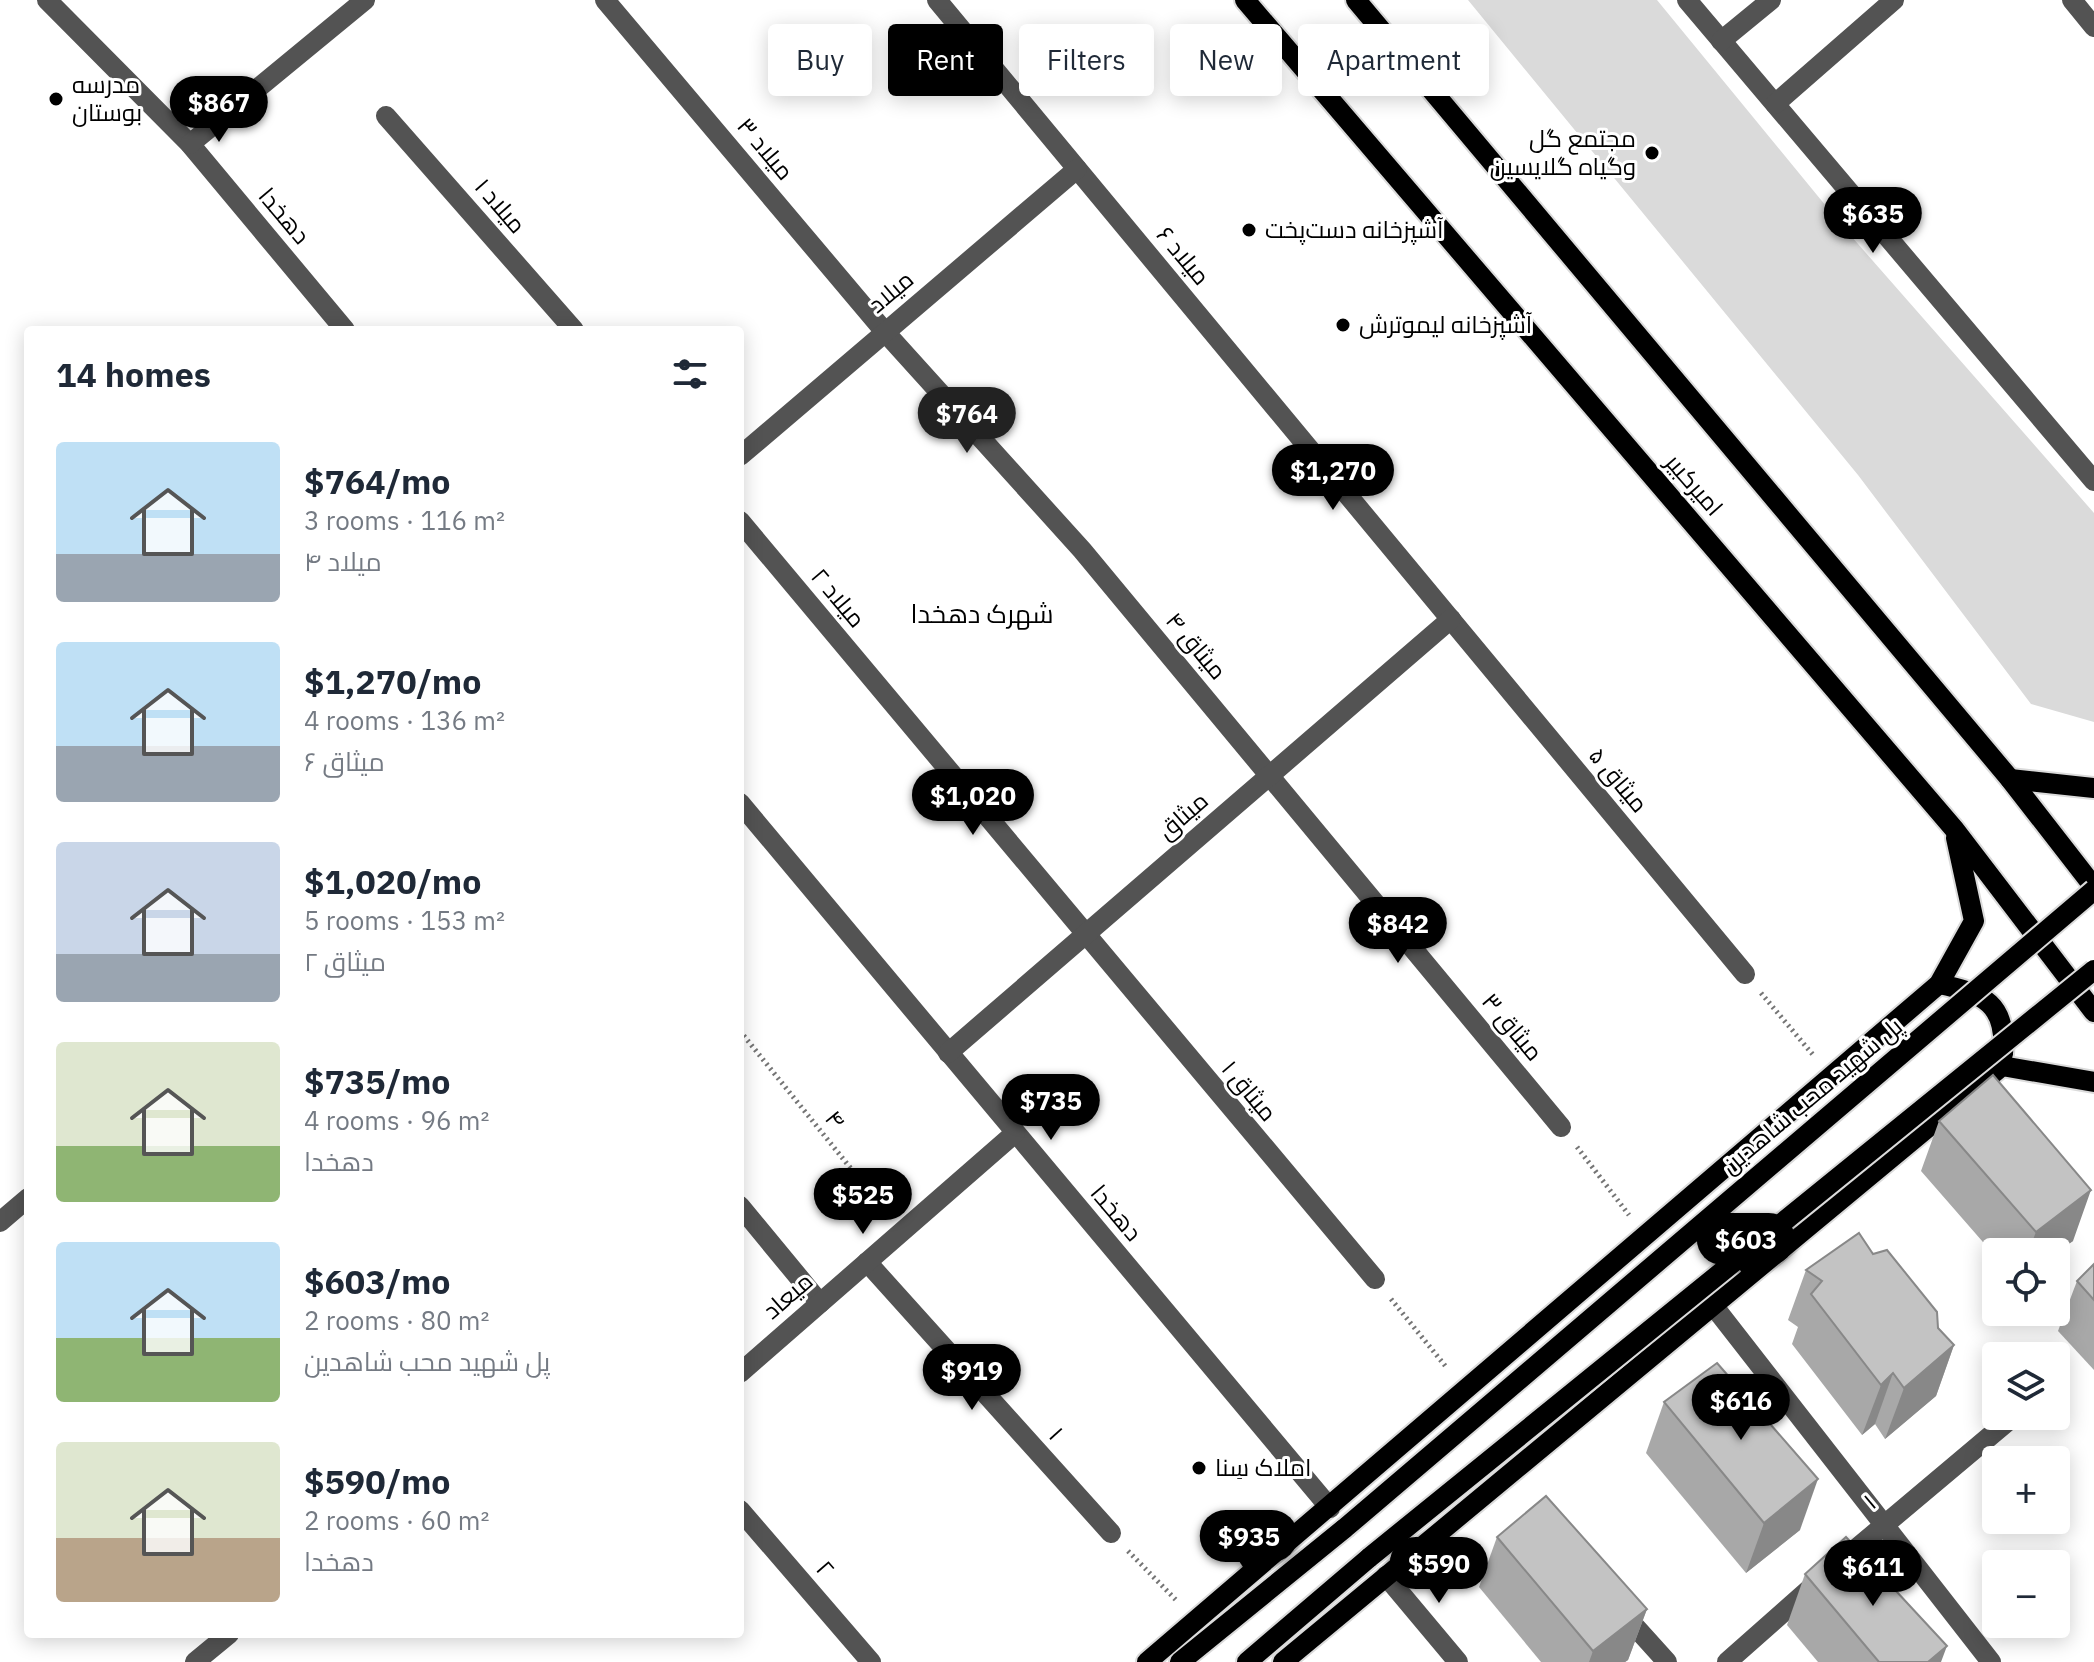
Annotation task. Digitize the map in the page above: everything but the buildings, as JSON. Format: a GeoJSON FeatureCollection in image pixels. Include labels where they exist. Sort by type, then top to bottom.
{"type":"FeatureCollection","features":[{"type":"Feature","properties":{"kind":"main road","name":"امیرکبیر"},"geometry":{"type":"LineString","coordinates":[[1245,0],[1955,830],[2094,1012]]}},
{"type":"Feature","properties":{"kind":"main road"},"geometry":{"type":"LineString","coordinates":[[1356,0],[2010,779],[2094,888]]}},
{"type":"Feature","properties":{"kind":"main road"},"geometry":{"type":"LineString","coordinates":[[2010,779],[2094,788]]}},
{"type":"Feature","properties":{"kind":"main road"},"geometry":{"type":"LineString","coordinates":[[1147,1662],[1939,984],[1974,921],[1955,830]]}},
{"type":"Feature","properties":{"kind":"main road","name":"پل شهید محب شاهدین"},"geometry":{"type":"LineString","coordinates":[[1180,1662],[1345,1528],[2094,888]]}},
{"type":"Feature","properties":{"kind":"main road"},"geometry":{"type":"LineString","coordinates":[[1247,1662],[1370,1557],[2094,970]]}},
{"type":"Feature","properties":{"kind":"main road"},"geometry":{"type":"LineString","coordinates":[[1283,1662],[2002,1066],[2004,1032],[1995,1007],[1973,991],[1939,984]]}},
{"type":"Feature","properties":{"kind":"main road"},"geometry":{"type":"LineString","coordinates":[[2002,1066],[2094,1082]]}},
{"type":"Feature","properties":{"kind":"street","name":"دهخدا"},"geometry":{"type":"LineString","coordinates":[[47,0],[190,144],[342,326]]}},
{"type":"Feature","properties":{"kind":"street"},"geometry":{"type":"LineString","coordinates":[[190,144],[365,0]]}},
{"type":"Feature","properties":{"kind":"street","name":"میلاد ۳"},"geometry":{"type":"LineString","coordinates":[[605,0],[885,332],[1082,550]]}},
{"type":"Feature","properties":{"kind":"street","name":"میلاد ۶"},"geometry":{"type":"LineString","coordinates":[[937,0],[1451,619]]}},
{"type":"Feature","properties":{"kind":"street"},"geometry":{"type":"LineString","coordinates":[[1687,0],[2094,481]]}},
{"type":"Feature","properties":{"kind":"street"},"geometry":{"type":"LineString","coordinates":[[1721,41],[1771,0]]}},
{"type":"Feature","properties":{"kind":"street"},"geometry":{"type":"LineString","coordinates":[[1775,104],[1894,0]]}},
{"type":"Feature","properties":{"kind":"street"},"geometry":{"type":"LineString","coordinates":[[2072,0],[2094,27]]}},
{"type":"Feature","properties":{"kind":"street","name":"میلاد ۱"},"geometry":{"type":"LineString","coordinates":[[386,116],[570,326]]}},
{"type":"Feature","properties":{"kind":"street","name":"میلاد"},"geometry":{"type":"LineString","coordinates":[[744,453],[1077,169]]}},
{"type":"Feature","properties":{"kind":"street","name":"میلاد ۲"},"geometry":{"type":"LineString","coordinates":[[744,526],[1084,936]]}},
{"type":"Feature","properties":{"kind":"street","name":"میثاق ۴"},"geometry":{"type":"LineString","coordinates":[[1082,550],[1269,776]]}},
{"type":"Feature","properties":{"kind":"street","name":"میثاق"},"geometry":{"type":"LineString","coordinates":[[948,1053],[1451,619]]}},
{"type":"Feature","properties":{"kind":"street","name":"میثاق ۵"},"geometry":{"type":"LineString","coordinates":[[1451,619],[1745,974]]}},
{"type":"Feature","properties":{"kind":"street","name":"میثاق ۳"},"geometry":{"type":"LineString","coordinates":[[1269,776],[1561,1127]]}},
{"type":"Feature","properties":{"kind":"street","name":"دهخدا"},"geometry":{"type":"LineString","coordinates":[[744,808],[1330,1508]]}},
{"type":"Feature","properties":{"kind":"street","name":"میثاق ۱"},"geometry":{"type":"LineString","coordinates":[[1084,936],[1375,1279]]}},
{"type":"Feature","properties":{"kind":"street","name":"میعاد"},"geometry":{"type":"LineString","coordinates":[[744,1370],[1015,1133]]}},
{"type":"Feature","properties":{"kind":"street"},"geometry":{"type":"LineString","coordinates":[[0,1222],[24,1201]]}},
{"type":"Feature","properties":{"kind":"street"},"geometry":{"type":"LineString","coordinates":[[744,1211],[820,1303]]}},
{"type":"Feature","properties":{"kind":"street","name":"۱"},"geometry":{"type":"LineString","coordinates":[[867,1262],[1111,1533]]}},
{"type":"Feature","properties":{"kind":"street"},"geometry":{"type":"LineString","coordinates":[[1712,1304],[1991,1662]]}},
{"type":"Feature","properties":{"kind":"street","name":"۱"},"geometry":{"type":"LineString","coordinates":[[1727,1662],[1884,1524],[1997,1430]]}},
{"type":"Feature","properties":{"kind":"street","name":"۲"},"geometry":{"type":"LineString","coordinates":[[744,1515],[871,1662]]}},
{"type":"Feature","properties":{"kind":"street"},"geometry":{"type":"LineString","coordinates":[[1386,1576],[1458,1662]]}},
{"type":"Feature","properties":{"kind":"street"},"geometry":{"type":"LineString","coordinates":[[1610,1598],[1667,1662]]}},
{"type":"Feature","properties":{"kind":"street"},"geometry":{"type":"LineString","coordinates":[[195,1662],[224,1638]]}},
{"type":"Feature","properties":{"kind":"path"},"geometry":{"type":"LineString","coordinates":[[1745,974],[1830,1075]]}},
{"type":"Feature","properties":{"kind":"path","name":"۴"},"geometry":{"type":"LineString","coordinates":[[744,1036],[902,1231]]}},
{"type":"Feature","properties":{"kind":"path"},"geometry":{"type":"LineString","coordinates":[[1561,1127],[1645,1236]]}},
{"type":"Feature","properties":{"kind":"path"},"geometry":{"type":"LineString","coordinates":[[1375,1279],[1465,1391]]}},
{"type":"Feature","properties":{"kind":"path"},"geometry":{"type":"LineString","coordinates":[[1111,1533],[1197,1621]]}},
{"type":"Feature","properties":{"kind":"shaded area"},"geometry":{"type":"Polygon","coordinates":[[[1468,0],[1657,0],[1844,228],[2094,513],[2094,722],[2031,704],[1858,475],[1468,0]]]}},
{"type":"Feature","properties":{"kind":"place","name":"مدرسه بوستان"},"geometry":{"type":"Point","coordinates":[56,99]}},
{"type":"Feature","properties":{"kind":"place","name":"مجتمع گل وگیاه گلایسین"},"geometry":{"type":"Point","coordinates":[1652,153]}},
{"type":"Feature","properties":{"kind":"place","name":"آشپزخانه دست‌پخت"},"geometry":{"type":"Point","coordinates":[1249,230]}},
{"type":"Feature","properties":{"kind":"place","name":"آشپزخانه لیموترش"},"geometry":{"type":"Point","coordinates":[1343,325]}},
{"type":"Feature","properties":{"kind":"place","name":"املاک سِنا"},"geometry":{"type":"Point","coordinates":[1199,1468]}},
{"type":"Feature","properties":{"kind":"district","name":"شهرک دهخدا"},"geometry":{"type":"Point","coordinates":[982,614]}}]}
